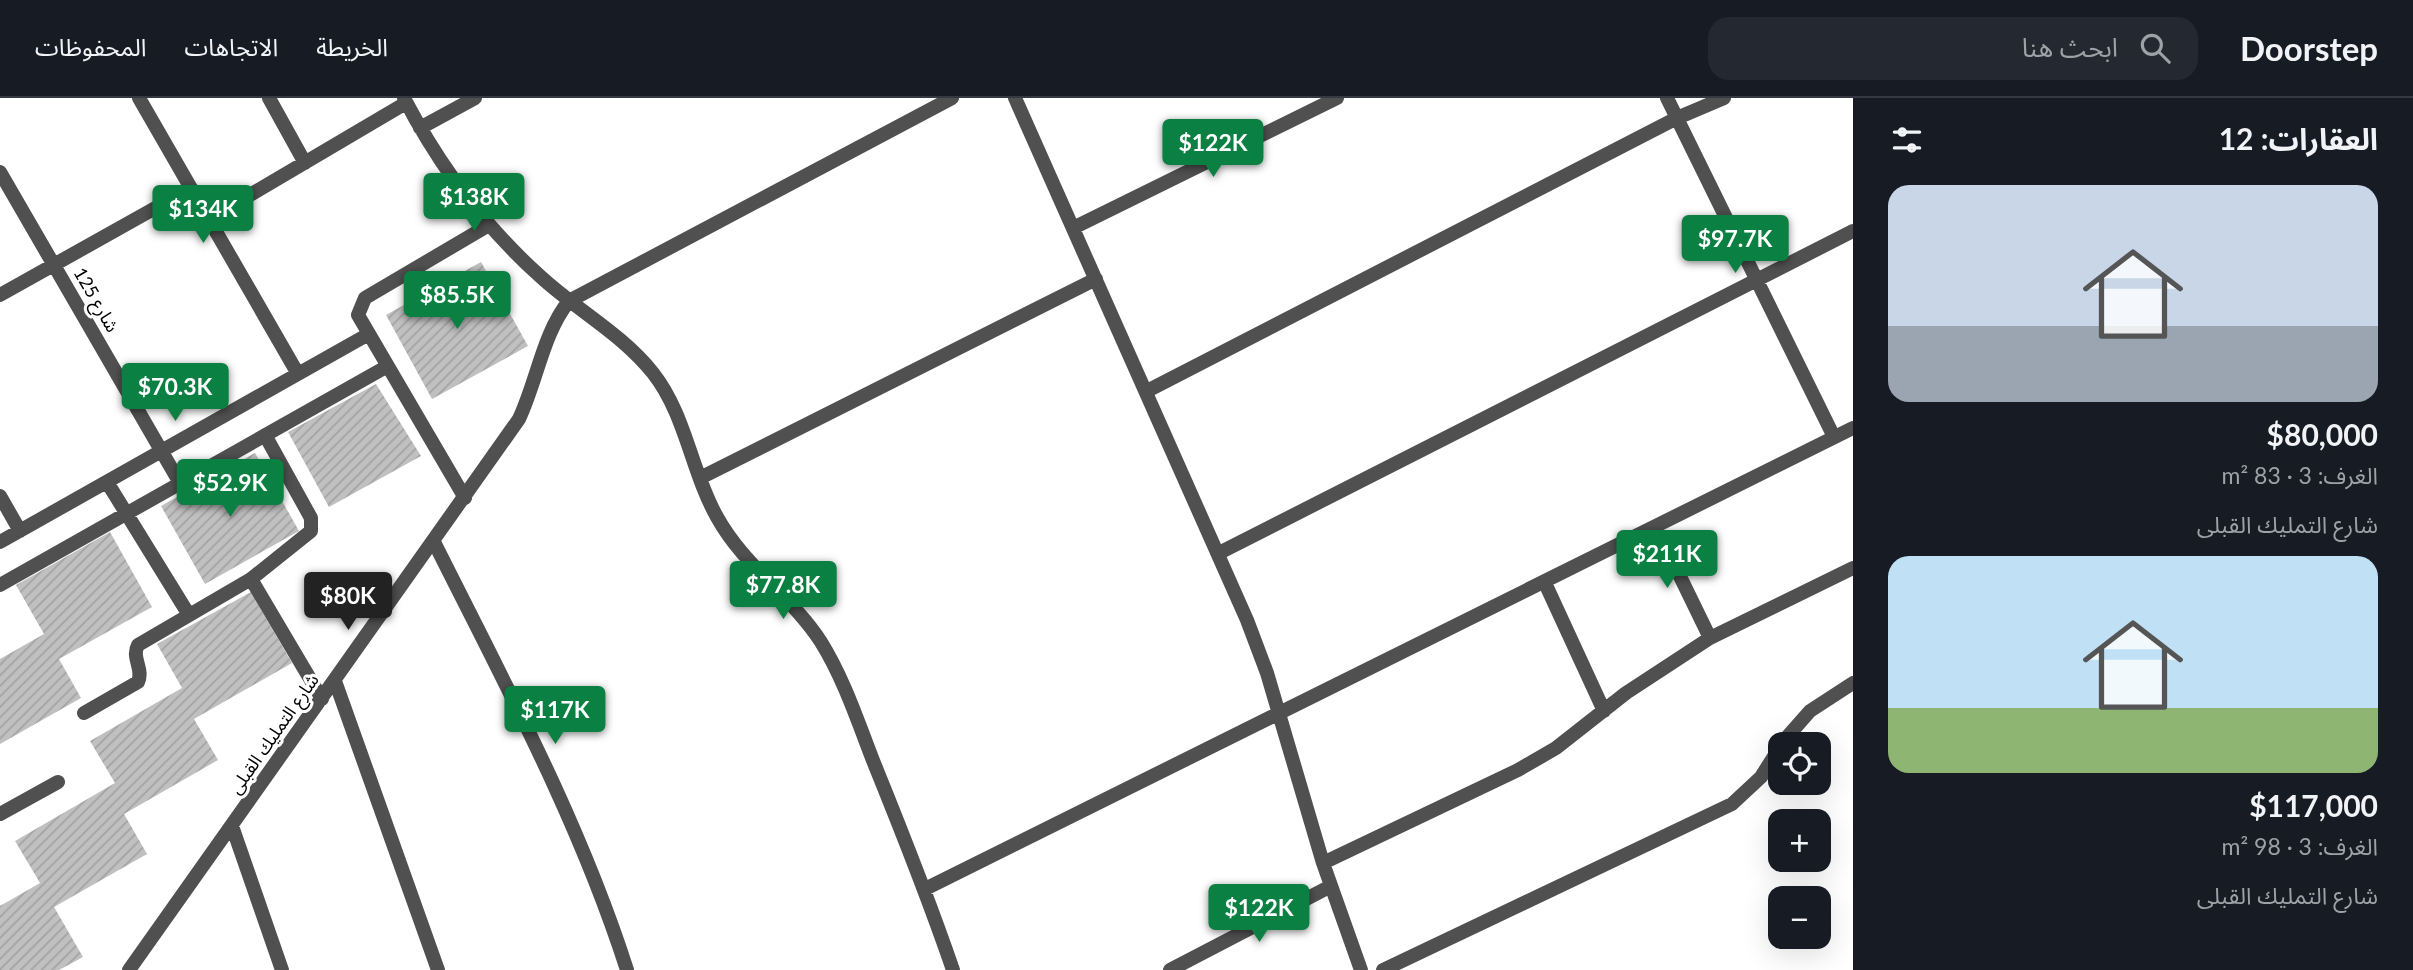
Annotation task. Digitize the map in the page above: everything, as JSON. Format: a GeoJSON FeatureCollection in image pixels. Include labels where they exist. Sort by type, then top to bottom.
{"type":"FeatureCollection","features":[{"type":"Feature","properties":{"kind":"street"},"geometry":{"type":"LineString","coordinates":[[139,98],[298,374]]}},
{"type":"Feature","properties":{"kind":"street"},"geometry":{"type":"LineString","coordinates":[[269,98],[305,163]]}},
{"type":"Feature","properties":{"kind":"street"},"geometry":{"type":"LineString","coordinates":[[420,128],[475,98]]}},
{"type":"Feature","properties":{"kind":"street"},"geometry":{"type":"LineString","coordinates":[[569,301],[952,98]]}},
{"type":"Feature","properties":{"kind":"street"},"geometry":{"type":"LineString","coordinates":[[1015,98],[1219,553],[1267,673],[1323,863],[1362,970]]}},
{"type":"Feature","properties":{"kind":"street"},"geometry":{"type":"LineString","coordinates":[[1073,228],[1337,98]]}},
{"type":"Feature","properties":{"kind":"street"},"geometry":{"type":"LineString","coordinates":[[1667,98],[1834,437]]}},
{"type":"Feature","properties":{"kind":"street"},"geometry":{"type":"LineString","coordinates":[[1147,391],[1677,118],[1724,98]]}},
{"type":"Feature","properties":{"kind":"street"},"geometry":{"type":"LineString","coordinates":[[209,219],[405,100],[420,128],[464,194],[489,225],[569,301],[630,345],[655,376],[676,411],[716,516],[739,551],[767,583],[796,608],[821,643],[841,679],[925,889],[953,970]]}},
{"type":"Feature","properties":{"kind":"street","name":"شارع 125"},"geometry":{"type":"LineString","coordinates":[[0,172],[180,483]]}},
{"type":"Feature","properties":{"kind":"street"},"geometry":{"type":"LineString","coordinates":[[0,295],[191,188]]}},
{"type":"Feature","properties":{"kind":"street"},"geometry":{"type":"LineString","coordinates":[[465,498],[367,335],[358,315],[365,298],[489,225]]}},
{"type":"Feature","properties":{"kind":"street"},"geometry":{"type":"LineString","coordinates":[[1219,553],[1853,231]]}},
{"type":"Feature","properties":{"kind":"street"},"geometry":{"type":"LineString","coordinates":[[700,478],[1096,279]]}},
{"type":"Feature","properties":{"kind":"street","name":"شارع التمليك القبلى"},"geometry":{"type":"LineString","coordinates":[[130,970],[519,419],[534,385],[552,328],[569,301]]}},
{"type":"Feature","properties":{"kind":"street"},"geometry":{"type":"LineString","coordinates":[[0,542],[367,335]]}},
{"type":"Feature","properties":{"kind":"street"},"geometry":{"type":"LineString","coordinates":[[0,585],[386,367]]}},
{"type":"Feature","properties":{"kind":"street"},"geometry":{"type":"LineString","coordinates":[[925,889],[1853,428]]}},
{"type":"Feature","properties":{"kind":"street"},"geometry":{"type":"LineString","coordinates":[[84,713],[138,682],[141,676],[135,654],[138,645],[251,579],[309,534],[313,527],[311,518],[265,435]]}},
{"type":"Feature","properties":{"kind":"street"},"geometry":{"type":"LineString","coordinates":[[107,482],[189,615]]}},
{"type":"Feature","properties":{"kind":"street"},"geometry":{"type":"LineString","coordinates":[[0,496],[20,531]]}},
{"type":"Feature","properties":{"kind":"street"},"geometry":{"type":"LineString","coordinates":[[1656,527],[1710,638]]}},
{"type":"Feature","properties":{"kind":"street"},"geometry":{"type":"LineString","coordinates":[[434,542],[561,799],[589,863],[627,970]]}},
{"type":"Feature","properties":{"kind":"street"},"geometry":{"type":"LineString","coordinates":[[1323,863],[1518,770],[1556,747],[1667,664],[1710,638],[1853,568]]}},
{"type":"Feature","properties":{"kind":"street"},"geometry":{"type":"LineString","coordinates":[[251,579],[322,699]]}},
{"type":"Feature","properties":{"kind":"street"},"geometry":{"type":"LineString","coordinates":[[1545,583],[1604,711]]}},
{"type":"Feature","properties":{"kind":"street"},"geometry":{"type":"LineString","coordinates":[[335,681],[438,970]]}},
{"type":"Feature","properties":{"kind":"street"},"geometry":{"type":"LineString","coordinates":[[1791,732],[1810,711],[1853,683]]}},
{"type":"Feature","properties":{"kind":"street"},"geometry":{"type":"LineString","coordinates":[[1383,970],[1732,804],[1761,777],[1768,765]]}},
{"type":"Feature","properties":{"kind":"street"},"geometry":{"type":"LineString","coordinates":[[0,814],[58,782]]}},
{"type":"Feature","properties":{"kind":"street"},"geometry":{"type":"LineString","coordinates":[[232,826],[282,970]]}},
{"type":"Feature","properties":{"kind":"street"},"geometry":{"type":"LineString","coordinates":[[1170,970],[1332,886]]}},
{"type":"Feature","properties":{"kind":"building"},"geometry":{"type":"Polygon","coordinates":[[[481,262],[528,346],[432,399],[386,315],[481,262]]]}},
{"type":"Feature","properties":{"kind":"building"},"geometry":{"type":"Polygon","coordinates":[[[376,384],[421,456],[329,507],[288,432],[376,384]]]}},
{"type":"Feature","properties":{"kind":"building"},"geometry":{"type":"Polygon","coordinates":[[[255,453],[299,531],[205,584],[161,506],[255,453]]]}},
{"type":"Feature","properties":{"kind":"building"},"geometry":{"type":"Polygon","coordinates":[[[110,532],[152,607],[59,659],[81,698],[0,744],[0,659],[44,634],[16,585],[110,532]]]}},
{"type":"Feature","properties":{"kind":"building"},"geometry":{"type":"Polygon","coordinates":[[[251,592],[292,663],[194,719],[218,760],[124,814],[147,854],[54,907],[83,957],[59,970],[0,970],[0,906],[40,883],[15,841],[115,783],[90,741],[182,688],[157,644],[251,592]]]}}]}
